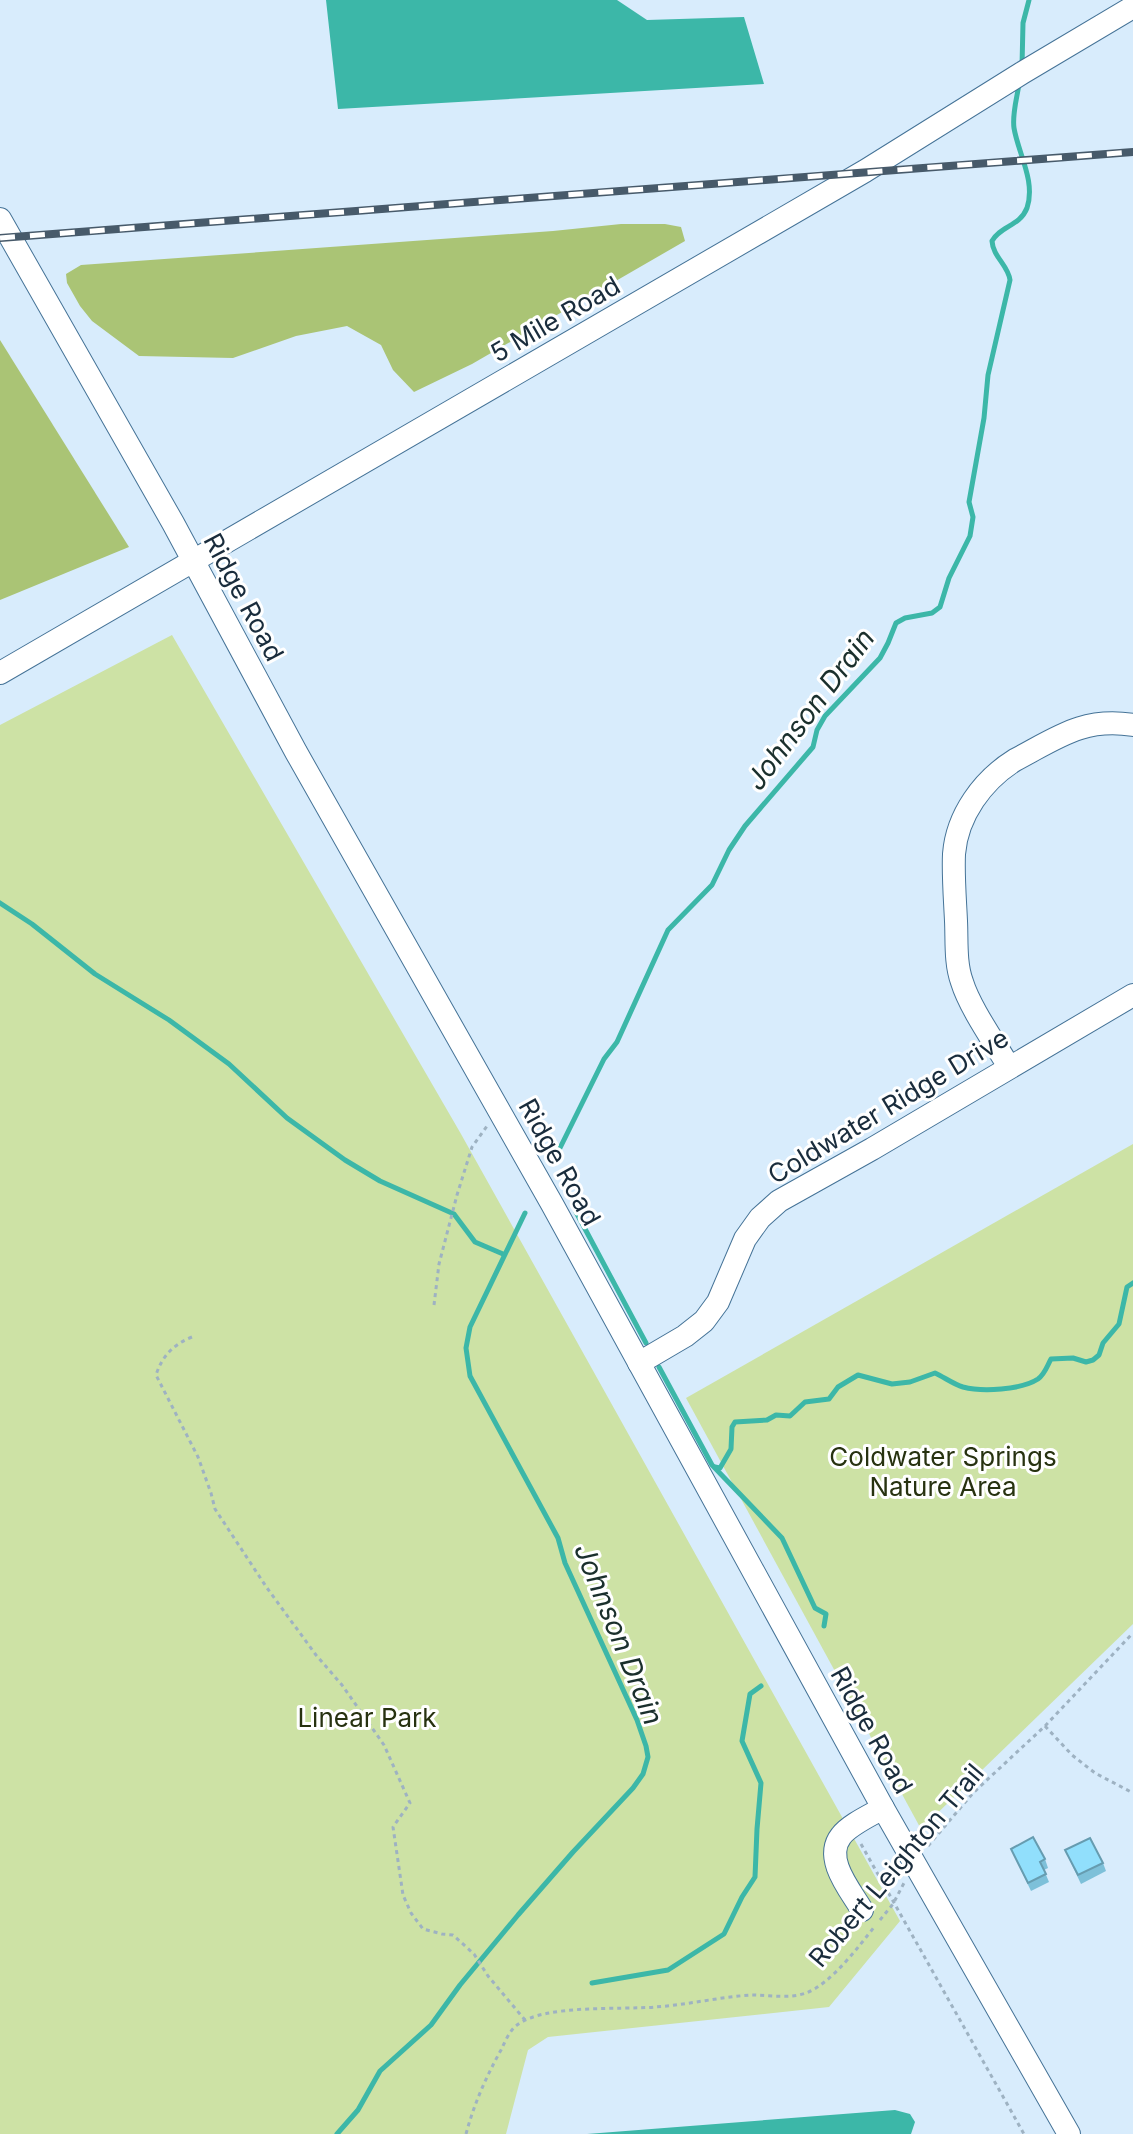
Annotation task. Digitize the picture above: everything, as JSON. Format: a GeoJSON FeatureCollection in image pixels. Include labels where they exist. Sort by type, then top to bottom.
{"type":"FeatureCollection","features":[{"type":"Feature","properties":{"kind":"street","name":"5 Mile Road"},"geometry":{"type":"LineString","coordinates":[[0,673],[865,171],[1133,7]]}},
{"type":"Feature","properties":{"kind":"street","name":"Ridge Road"},"geometry":{"type":"LineString","coordinates":[[0,219],[193,561],[296,752],[499,1109],[883,1808],[1069,2134]]}},
{"type":"Feature","properties":{"kind":"street"},"geometry":{"type":"LineString","coordinates":[[1009,1067],[959,973],[954,856],[961,823],[986,784],[1015,760],[1084,726],[1105,722],[1133,725]]}},
{"type":"Feature","properties":{"kind":"street","name":"Coldwater Ridge Drive"},"geometry":{"type":"LineString","coordinates":[[639,1363],[695,1329],[712,1312],[745,1239],[769,1209],[1133,995]]}},
{"type":"Feature","properties":{"kind":"street"},"geometry":{"type":"LineString","coordinates":[[862,1910],[836,1865],[835,1849],[841,1836],[883,1808]]}},
{"type":"Feature","properties":{"kind":"path"},"geometry":{"type":"LineString","coordinates":[[434,1305],[439,1264],[472,1147],[499,1109]]}},
{"type":"Feature","properties":{"kind":"path"},"geometry":{"type":"LineString","coordinates":[[192,1337],[178,1343],[162,1359],[156,1375],[198,1457],[215,1509],[267,1588],[384,1745],[410,1803],[393,1827],[403,1895],[411,1913],[423,1929],[453,1935],[474,1954],[488,1976],[526,2020],[510,2033],[487,2076],[473,2107],[466,2134]]}},
{"type":"Feature","properties":{"kind":"path","name":"Robert Leighton Trail"},"geometry":{"type":"LineString","coordinates":[[526,2020],[552,2012],[656,2007],[748,1995],[795,1995],[817,1987],[844,1964],[894,1901],[926,1848],[973,1793],[1045,1726],[1133,1633]]}},
{"type":"Feature","properties":{"kind":"path"},"geometry":{"type":"LineString","coordinates":[[1045,1726],[1072,1755],[1095,1773],[1133,1793]]}},
{"type":"Feature","properties":{"kind":"path"},"geometry":{"type":"LineString","coordinates":[[851,1828],[1024,2134]]}},
{"type":"Feature","properties":{"kind":"green space","name":"Linear Park"},"geometry":{"type":"Polygon","coordinates":[[[172,635],[461,1134],[900,1921],[829,2007],[548,2037],[528,2050],[506,2134],[0,2134],[0,725],[172,635]]]}},
{"type":"Feature","properties":{"kind":"green space","name":"Coldwater Springs Nature Area"},"geometry":{"type":"Polygon","coordinates":[[[1133,1144],[1133,1624],[921,1829],[686,1398],[1133,1144]]]}},
{"type":"Feature","properties":{"kind":"shaded area"},"geometry":{"type":"Polygon","coordinates":[[[326,0],[617,0],[647,20],[744,17],[764,84],[338,109],[326,0]]]}},
{"type":"Feature","properties":{"kind":"shaded area"},"geometry":{"type":"Polygon","coordinates":[[[621,224],[681,227],[685,241],[472,364],[414,392],[393,370],[381,345],[347,326],[296,336],[233,358],[139,356],[92,321],[67,283],[66,274],[81,265],[621,224]]]}},
{"type":"Feature","properties":{"kind":"shaded area"},"geometry":{"type":"Polygon","coordinates":[[[0,340],[129,547],[0,600],[0,340]]]}},
{"type":"Feature","properties":{"kind":"shaded area"},"geometry":{"type":"Polygon","coordinates":[[[895,2110],[910,2114],[915,2122],[911,2134],[587,2134],[895,2110]]]}},
{"type":"Feature","properties":{"kind":"building"},"geometry":{"type":"Polygon","coordinates":[[[1033,1837],[1045,1859],[1040,1862],[1046,1874],[1028,1883],[1011,1849],[1033,1837]]]}},
{"type":"Feature","properties":{"kind":"building"},"geometry":{"type":"Polygon","coordinates":[[[1090,1838],[1103,1863],[1078,1875],[1065,1850],[1090,1838]]]}},
{"type":"Feature","properties":{"kind":"waterway","name":"Johnson Drain"},"geometry":{"type":"LineString","coordinates":[[1022,66],[1023,23],[1029,0]]}},
{"type":"Feature","properties":{"kind":"waterway","name":"Johnson Drain"},"geometry":{"type":"LineString","coordinates":[[555,1158],[604,1059],[617,1042],[668,930],[712,885],[745,826],[813,747],[817,730],[825,716],[880,658],[896,623],[905,618],[932,613],[940,607],[949,578],[970,536],[973,517],[969,502],[984,418],[988,375],[1010,280],[992,241],[1024,214],[1029,198],[1028,177],[1014,128],[1019,84]]}},
{"type":"Feature","properties":{"kind":"waterway"},"geometry":{"type":"LineString","coordinates":[[0,903],[95,974],[169,1020],[229,1064],[287,1118],[345,1160],[380,1181],[454,1214],[475,1242],[503,1254]]}},
{"type":"Feature","properties":{"kind":"waterway"},"geometry":{"type":"LineString","coordinates":[[576,1212],[646,1343]]}},
{"type":"Feature","properties":{"kind":"waterway","name":"Johnson Drain"},"geometry":{"type":"LineString","coordinates":[[337,2134],[358,2110],[380,2071],[431,2025],[518,1915],[633,1788],[643,1774],[648,1757],[637,1720],[565,1563],[558,1538],[470,1376],[466,1348],[470,1327],[525,1213]]}},
{"type":"Feature","properties":{"kind":"waterway"},"geometry":{"type":"LineString","coordinates":[[715,1467],[720,1468],[731,1449],[735,1422],[767,1420],[776,1415],[790,1416],[805,1402],[829,1399],[838,1387],[858,1375],[892,1384],[910,1382],[935,1373],[963,1387],[1001,1389],[1022,1386],[1038,1379],[1051,1359],[1093,1360],[1119,1324],[1127,1287],[1133,1283]]}},
{"type":"Feature","properties":{"kind":"waterway"},"geometry":{"type":"LineString","coordinates":[[659,1367],[712,1465],[782,1538],[815,1608],[826,1614],[824,1626]]}},
{"type":"Feature","properties":{"kind":"waterway"},"geometry":{"type":"LineString","coordinates":[[592,1983],[668,1970],[724,1934],[755,1877],[761,1783],[742,1741],[750,1694],[761,1686]]}},
{"type":"Feature","properties":{"kind":"railway"},"geometry":{"type":"LineString","coordinates":[[0,238],[1133,152]]}}]}
